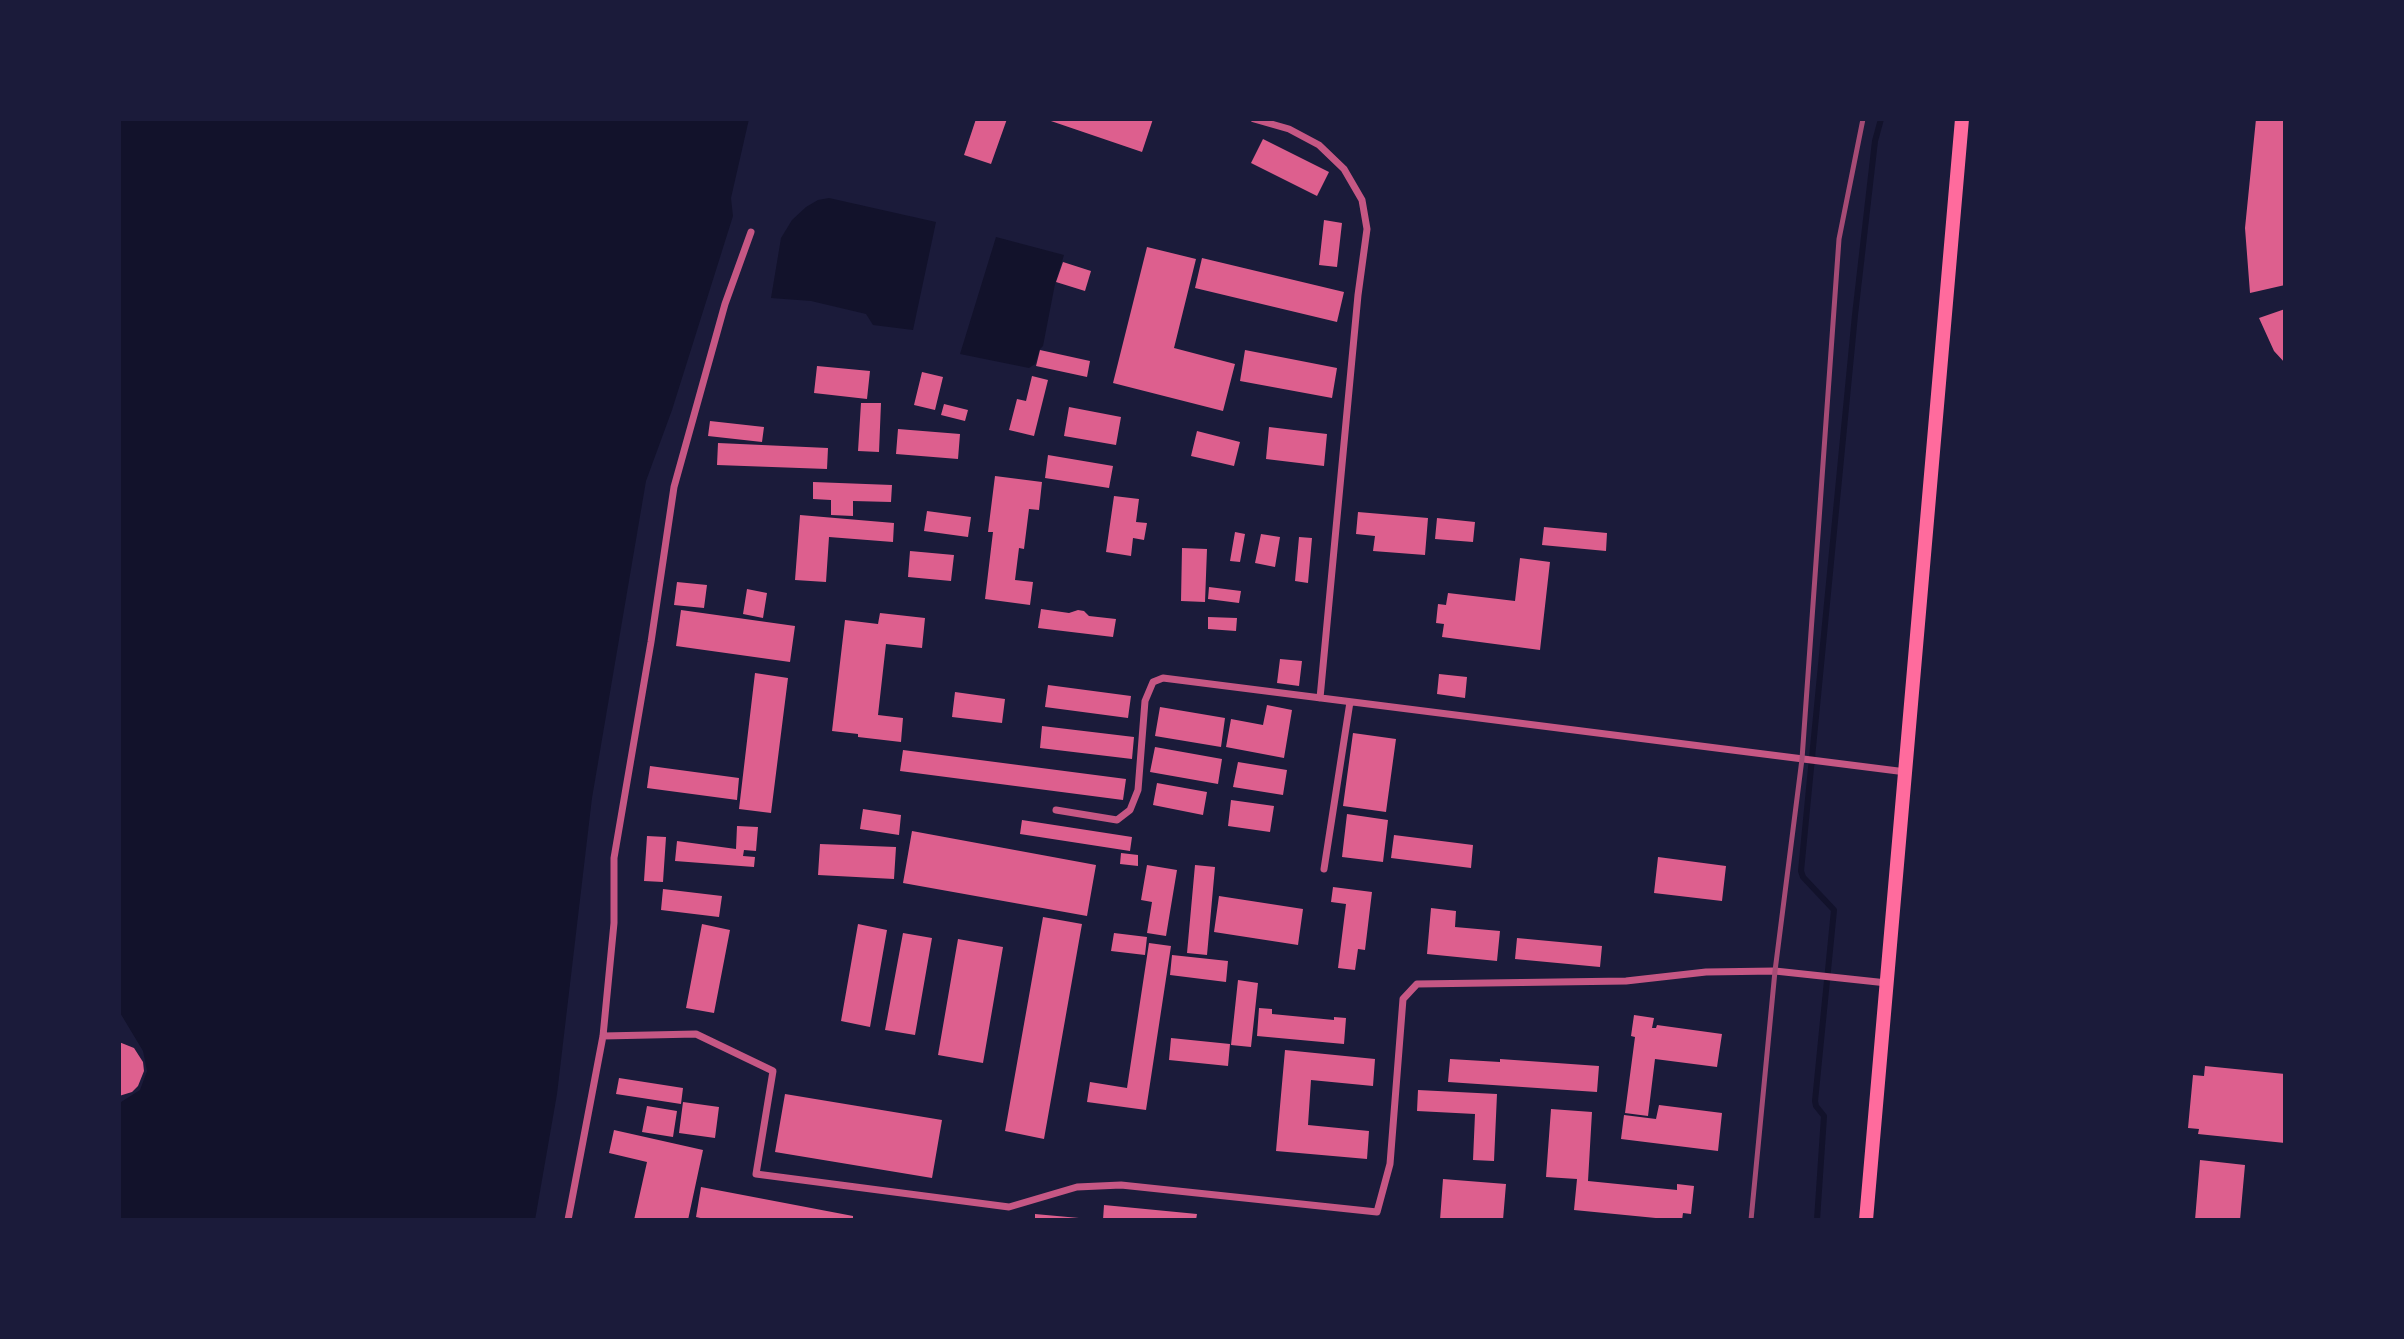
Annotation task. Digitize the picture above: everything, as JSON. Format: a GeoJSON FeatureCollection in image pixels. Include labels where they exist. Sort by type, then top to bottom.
{"type":"FeatureCollection","features":[{"type":"Feature","properties":{"kind":"main road"},"geometry":{"type":"LineString","coordinates":[[1866,1220],[1962,119]]}},
{"type":"Feature","properties":{"kind":"street"},"geometry":{"type":"LineString","coordinates":[[1254,119],[1289,130],[1319,145],[1344,169],[1362,200],[1367,229],[1358,295],[1320,698]]}},
{"type":"Feature","properties":{"kind":"street"},"geometry":{"type":"LineString","coordinates":[[568,1220],[603,1036],[614,923],[614,858],[674,487],[725,304],[751,232]]}},
{"type":"Feature","properties":{"kind":"street"},"geometry":{"type":"LineString","coordinates":[[1056,810],[1117,820],[1130,810],[1138,790],[1145,701],[1153,682],[1163,678],[1906,772]]}},
{"type":"Feature","properties":{"kind":"street"},"geometry":{"type":"LineString","coordinates":[[1324,869],[1350,702]]}},
{"type":"Feature","properties":{"kind":"street"},"geometry":{"type":"LineString","coordinates":[[603,1036],[696,1034],[773,1071],[756,1174],[1009,1207],[1077,1187],[1121,1185],[1377,1212],[1390,1164],[1403,999],[1417,984],[1626,981],[1706,972],[1775,971],[1887,983]]}},
{"type":"Feature","properties":{"kind":"shaded area"},"geometry":{"type":"Polygon","coordinates":[[[119,119],[749,119],[731,198],[733,216],[672,410],[646,481],[592,798],[557,1094],[535,1220],[119,1220],[119,1108],[121,1102],[140,1090],[147,1071],[143,1051],[119,1011],[119,119]]]}},
{"type":"Feature","properties":{"kind":"shaded area"},"geometry":{"type":"Polygon","coordinates":[[[829,198],[936,222],[913,330],[873,325],[866,314],[811,301],[771,298],[781,238],[792,220],[806,207],[818,200],[829,198]]]}},
{"type":"Feature","properties":{"kind":"shaded area"},"geometry":{"type":"Polygon","coordinates":[[[996,237],[1064,255],[1055,284],[1043,346],[1035,364],[1029,368],[960,354],[996,237]]]}},
{"type":"Feature","properties":{"kind":"building"},"geometry":{"type":"Polygon","coordinates":[[[976,119],[1007,119],[991,164],[964,155],[976,119]]]}},
{"type":"Feature","properties":{"kind":"building"},"geometry":{"type":"Polygon","coordinates":[[[1045,119],[1153,119],[1142,152],[1045,119]]]}},
{"type":"Feature","properties":{"kind":"building"},"geometry":{"type":"Polygon","coordinates":[[[2256,119],[2285,119],[2285,285],[2250,293],[2245,228],[2256,119]]]}},
{"type":"Feature","properties":{"kind":"building"},"geometry":{"type":"Polygon","coordinates":[[[1263,139],[1329,172],[1317,196],[1251,163],[1263,139]]]}},
{"type":"Feature","properties":{"kind":"building"},"geometry":{"type":"Polygon","coordinates":[[[1324,220],[1342,223],[1337,267],[1319,265],[1324,220]]]}},
{"type":"Feature","properties":{"kind":"building"},"geometry":{"type":"Polygon","coordinates":[[[1147,247],[1196,259],[1174,348],[1235,364],[1223,411],[1113,383],[1147,247]]]}},
{"type":"Feature","properties":{"kind":"building"},"geometry":{"type":"Polygon","coordinates":[[[1202,258],[1344,292],[1337,322],[1195,288],[1202,258]]]}},
{"type":"Feature","properties":{"kind":"building"},"geometry":{"type":"Polygon","coordinates":[[[1063,262],[1091,271],[1085,291],[1056,282],[1063,262]]]}},
{"type":"Feature","properties":{"kind":"building"},"geometry":{"type":"Polygon","coordinates":[[[2285,309],[2285,363],[2274,351],[2259,318],[2285,309]]]}},
{"type":"Feature","properties":{"kind":"building"},"geometry":{"type":"Polygon","coordinates":[[[1040,350],[1090,361],[1087,377],[1036,366],[1040,350]]]}},
{"type":"Feature","properties":{"kind":"building"},"geometry":{"type":"Polygon","coordinates":[[[1245,350],[1337,368],[1332,398],[1240,381],[1245,350]]]}},
{"type":"Feature","properties":{"kind":"building"},"geometry":{"type":"Polygon","coordinates":[[[817,366],[870,371],[867,399],[814,393],[817,366]]]}},
{"type":"Feature","properties":{"kind":"building"},"geometry":{"type":"Polygon","coordinates":[[[922,372],[943,377],[935,410],[914,405],[922,372]]]}},
{"type":"Feature","properties":{"kind":"building"},"geometry":{"type":"Polygon","coordinates":[[[1032,376],[1048,380],[1034,436],[1009,430],[1017,399],[1026,401],[1032,376]]]}},
{"type":"Feature","properties":{"kind":"building"},"geometry":{"type":"Polygon","coordinates":[[[861,403],[881,403],[879,452],[858,451],[861,403]]]}},
{"type":"Feature","properties":{"kind":"building"},"geometry":{"type":"Polygon","coordinates":[[[944,404],[968,410],[965,421],[941,415],[944,404]]]}},
{"type":"Feature","properties":{"kind":"building"},"geometry":{"type":"Polygon","coordinates":[[[1069,407],[1121,417],[1116,445],[1064,436],[1069,407]]]}},
{"type":"Feature","properties":{"kind":"building"},"geometry":{"type":"Polygon","coordinates":[[[710,421],[764,427],[762,442],[708,436],[710,421]]]}},
{"type":"Feature","properties":{"kind":"building"},"geometry":{"type":"Polygon","coordinates":[[[1269,427],[1327,434],[1324,466],[1266,459],[1269,427]]]}},
{"type":"Feature","properties":{"kind":"building"},"geometry":{"type":"Polygon","coordinates":[[[898,429],[960,434],[958,459],[896,454],[898,429]]]}},
{"type":"Feature","properties":{"kind":"building"},"geometry":{"type":"Polygon","coordinates":[[[1197,431],[1240,442],[1234,466],[1191,456],[1197,431]]]}},
{"type":"Feature","properties":{"kind":"building"},"geometry":{"type":"Polygon","coordinates":[[[718,443],[828,448],[827,469],[717,465],[718,443]]]}},
{"type":"Feature","properties":{"kind":"building"},"geometry":{"type":"Polygon","coordinates":[[[1048,455],[1113,466],[1109,488],[1045,478],[1048,455]]]}},
{"type":"Feature","properties":{"kind":"building"},"geometry":{"type":"Polygon","coordinates":[[[995,476],[1042,482],[1039,510],[1029,509],[1024,549],[1019,548],[1015,580],[1033,582],[1030,605],[985,599],[993,532],[988,532],[995,476]]]}},
{"type":"Feature","properties":{"kind":"building"},"geometry":{"type":"Polygon","coordinates":[[[813,482],[892,485],[891,502],[853,501],[853,516],[831,515],[831,500],[813,499],[813,482]]]}},
{"type":"Feature","properties":{"kind":"building"},"geometry":{"type":"Polygon","coordinates":[[[1114,496],[1139,499],[1136,522],[1147,523],[1144,540],[1133,538],[1131,556],[1106,552],[1114,496]]]}},
{"type":"Feature","properties":{"kind":"building"},"geometry":{"type":"Polygon","coordinates":[[[927,511],[971,517],[968,537],[924,531],[927,511]]]}},
{"type":"Feature","properties":{"kind":"building"},"geometry":{"type":"Polygon","coordinates":[[[1358,512],[1428,518],[1425,555],[1373,551],[1375,536],[1356,534],[1358,512]]]}},
{"type":"Feature","properties":{"kind":"building"},"geometry":{"type":"Polygon","coordinates":[[[800,515],[894,523],[893,542],[829,537],[826,582],[795,580],[800,515]]]}},
{"type":"Feature","properties":{"kind":"building"},"geometry":{"type":"Polygon","coordinates":[[[1437,518],[1475,522],[1473,542],[1435,539],[1437,518]]]}},
{"type":"Feature","properties":{"kind":"building"},"geometry":{"type":"Polygon","coordinates":[[[1544,527],[1607,533],[1606,551],[1542,545],[1544,527]]]}},
{"type":"Feature","properties":{"kind":"building"},"geometry":{"type":"Polygon","coordinates":[[[1235,532],[1245,534],[1240,562],[1230,561],[1235,532]]]}},
{"type":"Feature","properties":{"kind":"building"},"geometry":{"type":"Polygon","coordinates":[[[1261,534],[1280,537],[1275,567],[1255,563],[1261,534]]]}},
{"type":"Feature","properties":{"kind":"building"},"geometry":{"type":"Polygon","coordinates":[[[1299,537],[1312,538],[1308,583],[1295,581],[1299,537]]]}},
{"type":"Feature","properties":{"kind":"building"},"geometry":{"type":"Polygon","coordinates":[[[1182,548],[1207,549],[1205,602],[1181,601],[1182,548]]]}},
{"type":"Feature","properties":{"kind":"building"},"geometry":{"type":"Polygon","coordinates":[[[910,551],[954,555],[951,581],[908,577],[910,551]]]}},
{"type":"Feature","properties":{"kind":"building"},"geometry":{"type":"Polygon","coordinates":[[[1520,558],[1550,562],[1540,650],[1442,637],[1444,624],[1436,623],[1438,604],[1446,605],[1448,593],[1515,601],[1520,558]]]}},
{"type":"Feature","properties":{"kind":"building"},"geometry":{"type":"Polygon","coordinates":[[[677,582],[707,585],[704,608],[674,605],[677,582]]]}},
{"type":"Feature","properties":{"kind":"building"},"geometry":{"type":"Polygon","coordinates":[[[1209,587],[1241,591],[1239,603],[1208,599],[1209,587]]]}},
{"type":"Feature","properties":{"kind":"building"},"geometry":{"type":"Polygon","coordinates":[[[747,589],[767,593],[763,618],[743,614],[747,589]]]}},
{"type":"Feature","properties":{"kind":"building"},"geometry":{"type":"Polygon","coordinates":[[[1041,609],[1069,613],[1078,610],[1089,616],[1116,619],[1113,637],[1038,628],[1041,609]]]}},
{"type":"Feature","properties":{"kind":"building"},"geometry":{"type":"Polygon","coordinates":[[[681,610],[795,626],[790,662],[676,646],[681,610]]]}},
{"type":"Feature","properties":{"kind":"building"},"geometry":{"type":"Polygon","coordinates":[[[880,613],[925,618],[922,648],[886,644],[878,715],[903,718],[901,742],[832,731],[845,620],[878,624],[880,613]]]}},
{"type":"Feature","properties":{"kind":"building"},"geometry":{"type":"Polygon","coordinates":[[[1208,617],[1237,618],[1236,631],[1208,629],[1208,617]]]}},
{"type":"Feature","properties":{"kind":"building"},"geometry":{"type":"Polygon","coordinates":[[[1280,659],[1302,661],[1299,686],[1277,683],[1280,659]]]}},
{"type":"Feature","properties":{"kind":"building"},"geometry":{"type":"Polygon","coordinates":[[[755,673],[788,678],[771,813],[739,809],[755,673]]]}},
{"type":"Feature","properties":{"kind":"building"},"geometry":{"type":"Polygon","coordinates":[[[1439,674],[1467,677],[1465,698],[1437,694],[1439,674]]]}},
{"type":"Feature","properties":{"kind":"building"},"geometry":{"type":"Polygon","coordinates":[[[1048,685],[1131,696],[1128,718],[1045,707],[1048,685]]]}},
{"type":"Feature","properties":{"kind":"building"},"geometry":{"type":"Polygon","coordinates":[[[955,692],[1005,699],[1002,723],[952,717],[955,692]]]}},
{"type":"Feature","properties":{"kind":"building"},"geometry":{"type":"Polygon","coordinates":[[[1267,705],[1292,710],[1284,758],[1226,747],[1231,719],[1263,725],[1267,705]]]}},
{"type":"Feature","properties":{"kind":"building"},"geometry":{"type":"Polygon","coordinates":[[[1160,707],[1225,718],[1221,747],[1155,736],[1160,707]]]}},
{"type":"Feature","properties":{"kind":"building"},"geometry":{"type":"Polygon","coordinates":[[[1042,726],[1134,737],[1132,759],[1040,748],[1042,726]]]}},
{"type":"Feature","properties":{"kind":"building"},"geometry":{"type":"Polygon","coordinates":[[[1353,733],[1396,739],[1386,812],[1343,806],[1353,733]]]}},
{"type":"Feature","properties":{"kind":"building"},"geometry":{"type":"Polygon","coordinates":[[[1155,747],[1222,759],[1218,784],[1150,772],[1155,747]]]}},
{"type":"Feature","properties":{"kind":"building"},"geometry":{"type":"Polygon","coordinates":[[[903,750],[1126,779],[1123,800],[900,771],[903,750]]]}},
{"type":"Feature","properties":{"kind":"building"},"geometry":{"type":"Polygon","coordinates":[[[1238,762],[1287,770],[1283,795],[1233,787],[1238,762]]]}},
{"type":"Feature","properties":{"kind":"building"},"geometry":{"type":"Polygon","coordinates":[[[650,766],[739,778],[737,800],[647,788],[650,766]]]}},
{"type":"Feature","properties":{"kind":"building"},"geometry":{"type":"Polygon","coordinates":[[[1157,783],[1207,792],[1203,815],[1153,805],[1157,783]]]}},
{"type":"Feature","properties":{"kind":"building"},"geometry":{"type":"Polygon","coordinates":[[[1231,800],[1274,806],[1270,832],[1228,826],[1231,800]]]}},
{"type":"Feature","properties":{"kind":"building"},"geometry":{"type":"Polygon","coordinates":[[[863,809],[901,815],[899,835],[860,829],[863,809]]]}},
{"type":"Feature","properties":{"kind":"building"},"geometry":{"type":"Polygon","coordinates":[[[1347,814],[1388,820],[1383,862],[1342,857],[1347,814]]]}},
{"type":"Feature","properties":{"kind":"building"},"geometry":{"type":"Polygon","coordinates":[[[1022,820],[1132,837],[1130,851],[1020,834],[1022,820]]]}},
{"type":"Feature","properties":{"kind":"building"},"geometry":{"type":"Polygon","coordinates":[[[737,826],[758,827],[756,851],[744,850],[743,856],[755,857],[754,867],[675,861],[677,841],[736,849],[737,826]]]}},
{"type":"Feature","properties":{"kind":"building"},"geometry":{"type":"Polygon","coordinates":[[[912,831],[1096,865],[1087,916],[903,883],[912,831]]]}},
{"type":"Feature","properties":{"kind":"building"},"geometry":{"type":"Polygon","coordinates":[[[1394,835],[1473,845],[1471,868],[1391,858],[1394,835]]]}},
{"type":"Feature","properties":{"kind":"building"},"geometry":{"type":"Polygon","coordinates":[[[647,836],[666,837],[663,882],[644,881],[647,836]]]}},
{"type":"Feature","properties":{"kind":"building"},"geometry":{"type":"Polygon","coordinates":[[[820,844],[896,847],[894,879],[818,875],[820,844]]]}},
{"type":"Feature","properties":{"kind":"building"},"geometry":{"type":"Polygon","coordinates":[[[1121,853],[1138,855],[1138,866],[1120,864],[1121,853]]]}},
{"type":"Feature","properties":{"kind":"building"},"geometry":{"type":"Polygon","coordinates":[[[1658,857],[1726,866],[1722,901],[1654,893],[1658,857]]]}},
{"type":"Feature","properties":{"kind":"building"},"geometry":{"type":"Polygon","coordinates":[[[1147,865],[1177,870],[1166,936],[1147,933],[1152,902],[1141,900],[1147,865]]]}},
{"type":"Feature","properties":{"kind":"building"},"geometry":{"type":"Polygon","coordinates":[[[1195,865],[1215,867],[1207,955],[1187,953],[1195,865]]]}},
{"type":"Feature","properties":{"kind":"building"},"geometry":{"type":"Polygon","coordinates":[[[1333,887],[1372,892],[1365,950],[1358,949],[1355,970],[1338,968],[1346,904],[1331,902],[1333,887]]]}},
{"type":"Feature","properties":{"kind":"building"},"geometry":{"type":"Polygon","coordinates":[[[663,889],[722,896],[719,917],[661,910],[663,889]]]}},
{"type":"Feature","properties":{"kind":"building"},"geometry":{"type":"Polygon","coordinates":[[[1219,896],[1303,909],[1298,945],[1214,932],[1219,896]]]}},
{"type":"Feature","properties":{"kind":"building"},"geometry":{"type":"Polygon","coordinates":[[[1431,908],[1456,911],[1455,927],[1500,931],[1497,961],[1427,954],[1431,908]]]}},
{"type":"Feature","properties":{"kind":"building"},"geometry":{"type":"Polygon","coordinates":[[[1043,917],[1082,924],[1044,1139],[1005,1131],[1043,917]]]}},
{"type":"Feature","properties":{"kind":"building"},"geometry":{"type":"Polygon","coordinates":[[[702,924],[730,930],[714,1013],[686,1008],[702,924]]]}},
{"type":"Feature","properties":{"kind":"building"},"geometry":{"type":"Polygon","coordinates":[[[858,924],[887,930],[870,1027],[841,1021],[858,924]]]}},
{"type":"Feature","properties":{"kind":"building"},"geometry":{"type":"Polygon","coordinates":[[[903,933],[932,938],[915,1035],[885,1030],[903,933]]]}},
{"type":"Feature","properties":{"kind":"building"},"geometry":{"type":"Polygon","coordinates":[[[1114,933],[1147,937],[1145,955],[1111,951],[1114,933]]]}},
{"type":"Feature","properties":{"kind":"building"},"geometry":{"type":"Polygon","coordinates":[[[1517,938],[1602,946],[1600,967],[1515,959],[1517,938]]]}},
{"type":"Feature","properties":{"kind":"building"},"geometry":{"type":"Polygon","coordinates":[[[958,939],[1003,947],[983,1063],[938,1055],[958,939]]]}},
{"type":"Feature","properties":{"kind":"building"},"geometry":{"type":"Polygon","coordinates":[[[1149,943],[1171,946],[1146,1110],[1087,1102],[1090,1082],[1127,1088],[1149,943]]]}},
{"type":"Feature","properties":{"kind":"building"},"geometry":{"type":"Polygon","coordinates":[[[1172,955],[1228,961],[1226,982],[1170,975],[1172,955]]]}},
{"type":"Feature","properties":{"kind":"building"},"geometry":{"type":"Polygon","coordinates":[[[1238,980],[1258,983],[1251,1047],[1231,1045],[1238,980]]]}},
{"type":"Feature","properties":{"kind":"building"},"geometry":{"type":"Polygon","coordinates":[[[1259,1008],[1272,1009],[1272,1014],[1334,1020],[1334,1017],[1346,1018],[1344,1044],[1257,1036],[1259,1008]]]}},
{"type":"Feature","properties":{"kind":"building"},"geometry":{"type":"Polygon","coordinates":[[[1634,1015],[1654,1018],[1652,1028],[1657,1025],[1722,1034],[1717,1067],[1655,1059],[1648,1116],[1625,1113],[1635,1037],[1631,1036],[1634,1015]]]}},
{"type":"Feature","properties":{"kind":"building"},"geometry":{"type":"Polygon","coordinates":[[[1171,1038],[1230,1044],[1228,1066],[1169,1060],[1171,1038]]]}},
{"type":"Feature","properties":{"kind":"building"},"geometry":{"type":"Polygon","coordinates":[[[119,1042],[134,1048],[143,1062],[144,1071],[138,1086],[132,1092],[119,1096],[119,1042]]]}},
{"type":"Feature","properties":{"kind":"building"},"geometry":{"type":"Polygon","coordinates":[[[1285,1050],[1375,1059],[1373,1086],[1311,1080],[1308,1125],[1369,1131],[1367,1159],[1276,1151],[1285,1050]]]}},
{"type":"Feature","properties":{"kind":"building"},"geometry":{"type":"Polygon","coordinates":[[[1450,1059],[1500,1062],[1500,1059],[1599,1066],[1597,1092],[1448,1082],[1450,1059]]]}},
{"type":"Feature","properties":{"kind":"building"},"geometry":{"type":"Polygon","coordinates":[[[2205,1066],[2285,1074],[2285,1143],[2198,1134],[2199,1129],[2188,1128],[2193,1075],[2204,1076],[2205,1066]]]}},
{"type":"Feature","properties":{"kind":"building"},"geometry":{"type":"Polygon","coordinates":[[[619,1078],[683,1088],[681,1104],[616,1094],[619,1078]]]}},
{"type":"Feature","properties":{"kind":"building"},"geometry":{"type":"Polygon","coordinates":[[[1418,1090],[1497,1094],[1494,1161],[1473,1160],[1475,1114],[1417,1111],[1418,1090]]]}},
{"type":"Feature","properties":{"kind":"building"},"geometry":{"type":"Polygon","coordinates":[[[785,1094],[942,1120],[932,1178],[775,1152],[785,1094]]]}},
{"type":"Feature","properties":{"kind":"building"},"geometry":{"type":"Polygon","coordinates":[[[683,1102],[719,1107],[715,1138],[679,1133],[683,1102]]]}},
{"type":"Feature","properties":{"kind":"building"},"geometry":{"type":"Polygon","coordinates":[[[1659,1105],[1722,1113],[1718,1151],[1621,1139],[1624,1115],[1656,1119],[1659,1105]]]}},
{"type":"Feature","properties":{"kind":"building"},"geometry":{"type":"Polygon","coordinates":[[[647,1106],[677,1111],[673,1137],[642,1132],[647,1106]]]}},
{"type":"Feature","properties":{"kind":"building"},"geometry":{"type":"Polygon","coordinates":[[[1551,1109],[1592,1112],[1588,1181],[1677,1190],[1677,1184],[1694,1186],[1691,1214],[1683,1213],[1682,1220],[1676,1220],[1574,1210],[1577,1179],[1546,1177],[1551,1109]]]}},
{"type":"Feature","properties":{"kind":"building"},"geometry":{"type":"Polygon","coordinates":[[[614,1130],[703,1150],[688,1220],[634,1220],[647,1162],[609,1153],[614,1130]]]}},
{"type":"Feature","properties":{"kind":"building"},"geometry":{"type":"Polygon","coordinates":[[[2200,1160],[2245,1165],[2240,1220],[2195,1220],[2200,1160]]]}},
{"type":"Feature","properties":{"kind":"building"},"geometry":{"type":"Polygon","coordinates":[[[1443,1179],[1506,1184],[1503,1220],[1440,1220],[1443,1179]]]}},
{"type":"Feature","properties":{"kind":"building"},"geometry":{"type":"Polygon","coordinates":[[[701,1187],[853,1216],[853,1220],[709,1220],[696,1217],[701,1187]]]}},
{"type":"Feature","properties":{"kind":"building"},"geometry":{"type":"Polygon","coordinates":[[[1104,1205],[1197,1214],[1196,1220],[1103,1220],[1104,1205]]]}},
{"type":"Feature","properties":{"kind":"building"},"geometry":{"type":"Polygon","coordinates":[[[1035,1214],[1079,1218],[1079,1220],[1035,1220],[1035,1214]]]}},
{"type":"Feature","properties":{"kind":"waterway"},"geometry":{"type":"LineString","coordinates":[[1817,1220],[1824,1116],[1815,1101],[1834,910],[1803,877],[1801,871],[1855,315],[1875,141],[1881,119]]}},
{"type":"Feature","properties":{"kind":"railway"},"geometry":{"type":"LineString","coordinates":[[1751,1220],[1775,971],[1802,759],[1839,239],[1863,119]]}}]}
